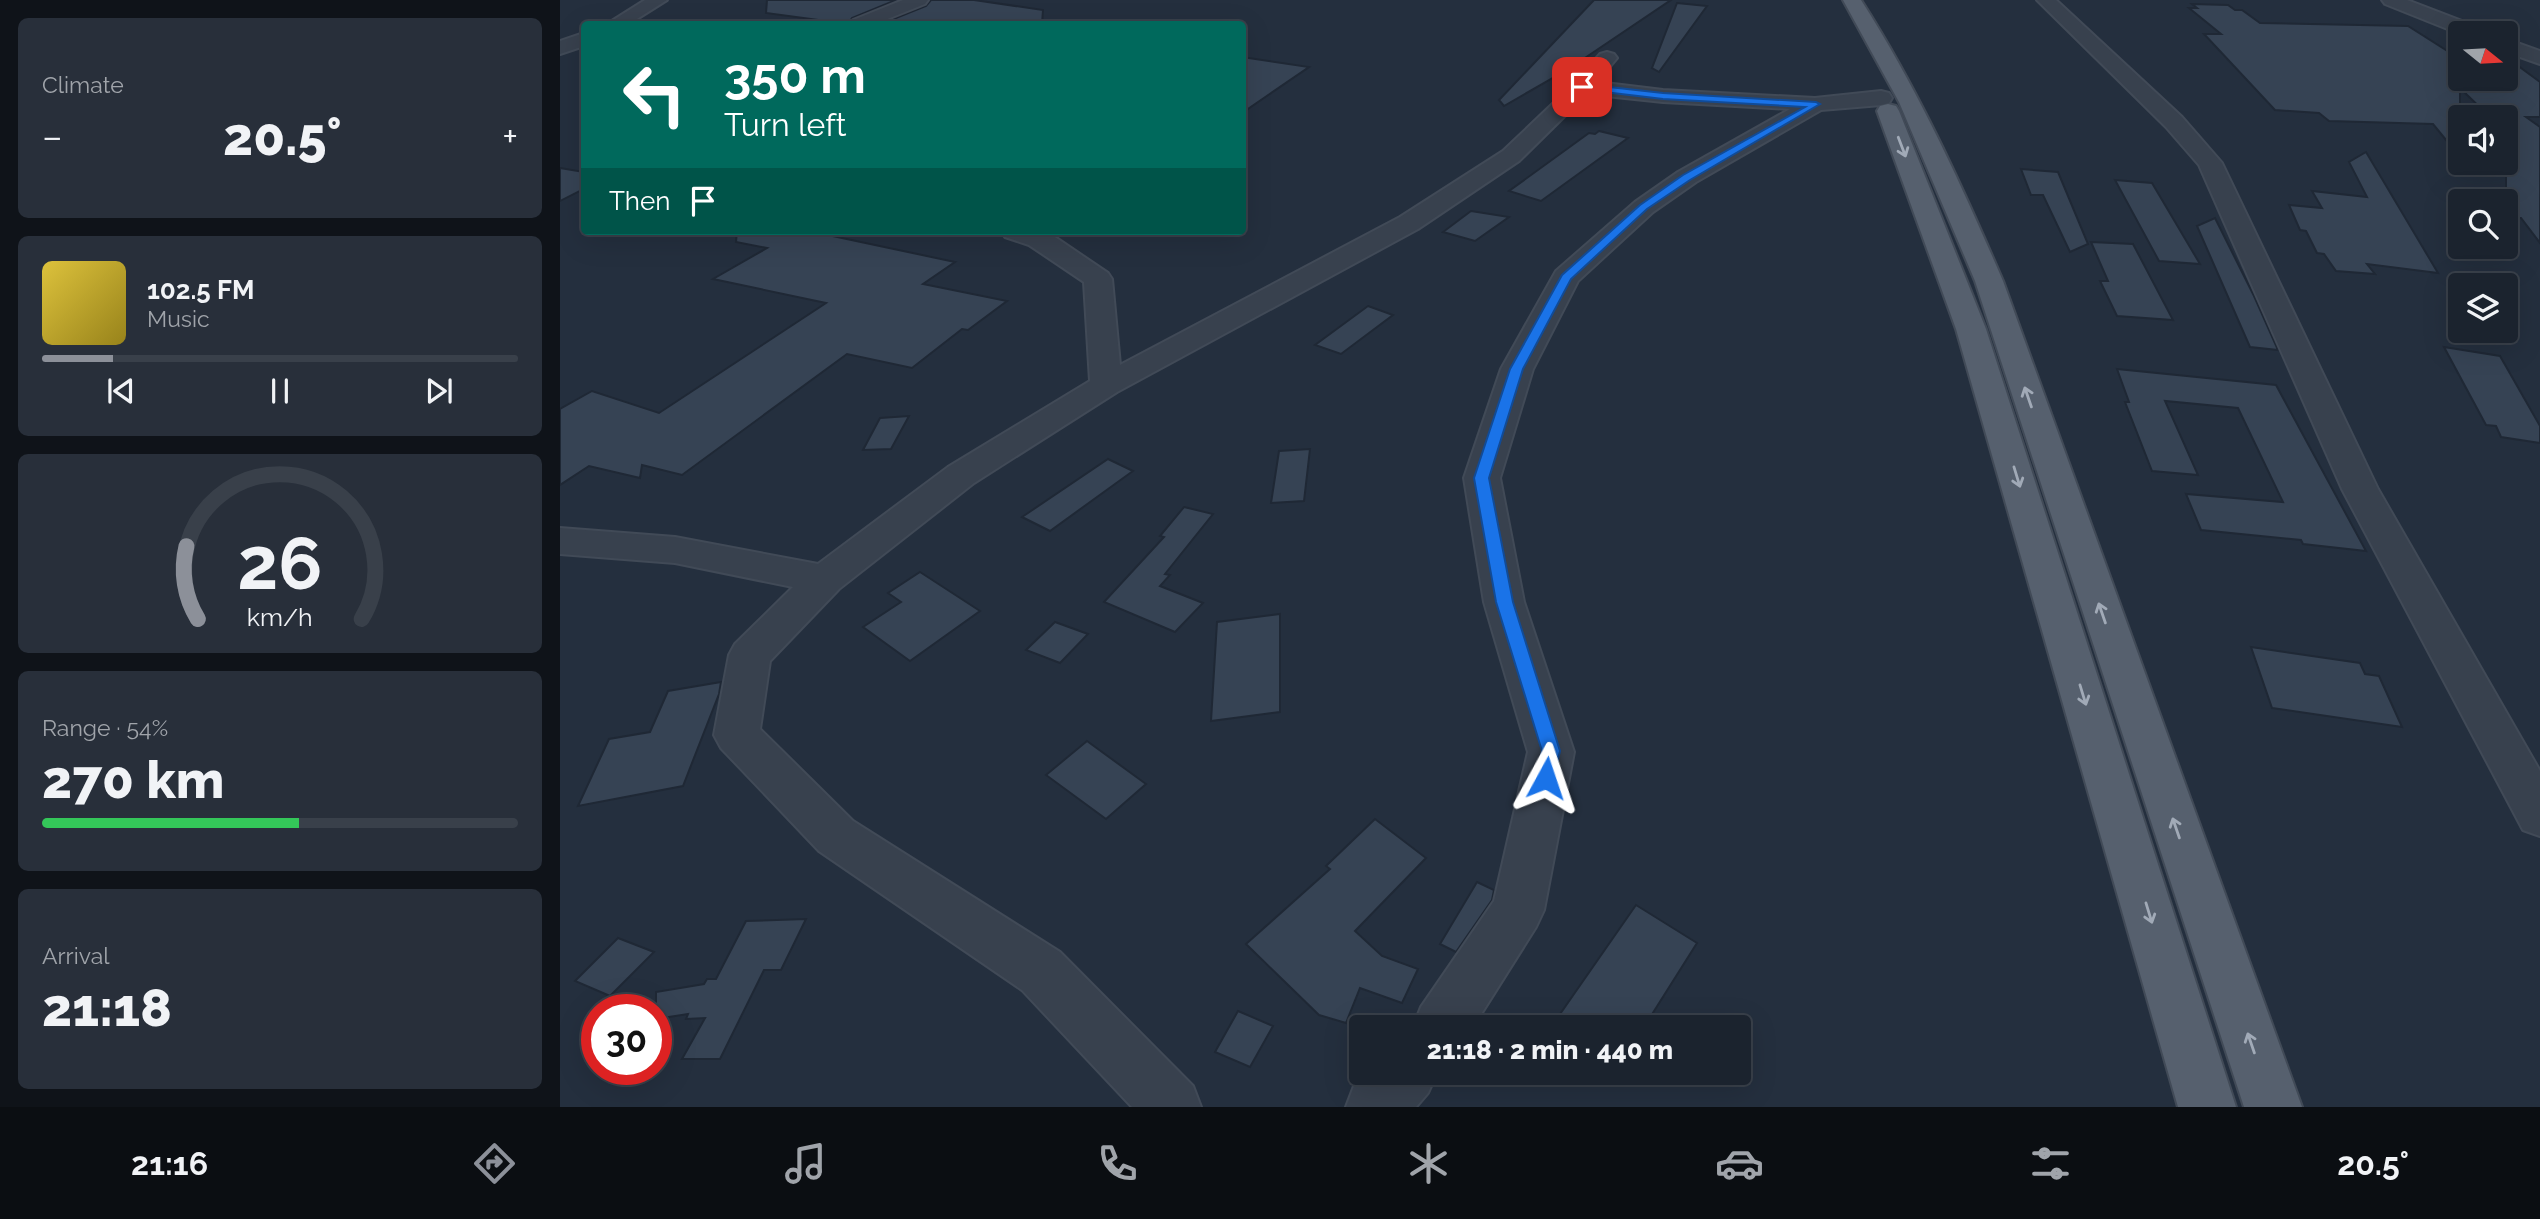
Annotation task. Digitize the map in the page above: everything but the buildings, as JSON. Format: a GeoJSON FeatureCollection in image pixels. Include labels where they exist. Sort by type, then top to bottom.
{"type":"FeatureCollection","features":[{"type":"Feature","properties":{"kind":"main road"},"geometry":{"type":"LineString","coordinates":[[1825,0],[1881,98],[1918,186],[1970,329],[2207,1107]]}},
{"type":"Feature","properties":{"kind":"main road"},"geometry":{"type":"LineString","coordinates":[[1852,0],[1902,86],[1946,178],[1989,281],[2273,1107]]}},
{"type":"Feature","properties":{"kind":"street"},"geometry":{"type":"LineString","coordinates":[[621,21],[658,0]]}},
{"type":"Feature","properties":{"kind":"street"},"geometry":{"type":"LineString","coordinates":[[867,21],[919,0]]}},
{"type":"Feature","properties":{"kind":"street"},"geometry":{"type":"LineString","coordinates":[[2046,0],[2174,122],[2210,163],[2360,489],[2540,815]]}},
{"type":"Feature","properties":{"kind":"street"},"geometry":{"type":"LineString","coordinates":[[2398,3],[2441,0]]}},
{"type":"Feature","properties":{"kind":"street"},"geometry":{"type":"LineString","coordinates":[[2398,3],[2448,22]]}},
{"type":"Feature","properties":{"kind":"street"},"geometry":{"type":"LineString","coordinates":[[560,48],[581,40]]}},
{"type":"Feature","properties":{"kind":"street"},"geometry":{"type":"LineString","coordinates":[[2518,50],[2540,58]]}},
{"type":"Feature","properties":{"kind":"street"},"geometry":{"type":"LineString","coordinates":[[1172,1107],[1041,971],[836,836],[737,736],[750,655],[825,579],[961,475],[1106,385],[1409,223],[1511,156],[1582,87],[1607,58]]}},
{"type":"Feature","properties":{"kind":"street"},"geometry":{"type":"LineString","coordinates":[[1582,87],[1663,96],[1816,104],[1881,98]]}},
{"type":"Feature","properties":{"kind":"street"},"geometry":{"type":"LineString","coordinates":[[1449,1015],[1518,910],[1551,751],[1504,602],[1482,478],[1517,369],[1566,277],[1643,207],[1687,177],[1816,104]]}},
{"type":"Feature","properties":{"kind":"street"},"geometry":{"type":"LineString","coordinates":[[1027,235],[1040,239],[1098,279],[1106,385]]}},
{"type":"Feature","properties":{"kind":"street"},"geometry":{"type":"LineString","coordinates":[[560,541],[675,550],[825,579]]}},
{"type":"Feature","properties":{"kind":"street"},"geometry":{"type":"LineString","coordinates":[[1375,1107],[1396,1085]]}},
{"type":"Feature","properties":{"kind":"route"},"geometry":{"type":"LineString","coordinates":[[1546,778],[1551,751],[1504,602],[1482,478],[1517,369],[1566,277],[1643,207],[1687,177],[1816,104],[1663,96],[1582,87]]}}]}
